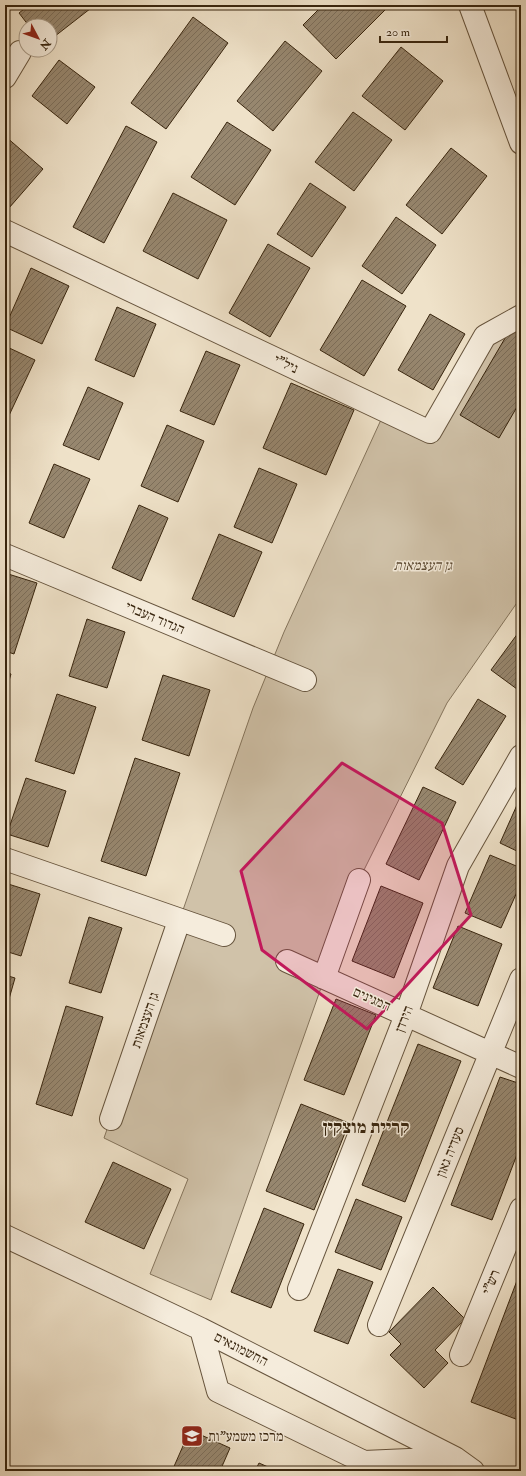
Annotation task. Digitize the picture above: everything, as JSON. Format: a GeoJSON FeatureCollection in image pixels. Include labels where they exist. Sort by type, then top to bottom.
{"type":"FeatureCollection","features":[{"type":"Feature","properties":{"kind":"street"},"geometry":{"type":"LineString","coordinates":[[470,5],[521,144]]}},
{"type":"Feature","properties":{"kind":"street"},"geometry":{"type":"LineString","coordinates":[[5,77],[18,55]]}},
{"type":"Feature","properties":{"kind":"street","name":"ניל\"י"},"geometry":{"type":"LineString","coordinates":[[5,231],[430,432],[485,336],[521,316]]}},
{"type":"Feature","properties":{"kind":"street","name":"הגדוד העברי"},"geometry":{"type":"LineString","coordinates":[[5,555],[305,680]]}},
{"type":"Feature","properties":{"kind":"street","name":"הירדן"},"geometry":{"type":"LineString","coordinates":[[299,1289],[406,1014],[458,866],[521,756]]}},
{"type":"Feature","properties":{"kind":"street"},"geometry":{"type":"LineString","coordinates":[[5,859],[224,935]]}},
{"type":"Feature","properties":{"kind":"street"},"geometry":{"type":"LineString","coordinates":[[324,978],[359,880]]}},
{"type":"Feature","properties":{"kind":"street","name":"גן העצמאות"},"geometry":{"type":"LineString","coordinates":[[111,1119],[179,920]]}},
{"type":"Feature","properties":{"kind":"street","name":"המגינים"},"geometry":{"type":"LineString","coordinates":[[287,961],[521,1067]]}},
{"type":"Feature","properties":{"kind":"street","name":"סעדיה גאון"},"geometry":{"type":"LineString","coordinates":[[379,1325],[521,979]]}},
{"type":"Feature","properties":{"kind":"street","name":"רש\"י"},"geometry":{"type":"LineString","coordinates":[[461,1355],[521,1209]]}},
{"type":"Feature","properties":{"kind":"street","name":"החשמונאים"},"geometry":{"type":"LineString","coordinates":[[5,1236],[201,1329],[455,1458],[473,1471]]}},
{"type":"Feature","properties":{"kind":"street"},"geometry":{"type":"LineString","coordinates":[[201,1329],[218,1391],[364,1462],[455,1458]]}},
{"type":"Feature","properties":{"kind":"highlighted area"},"geometry":{"type":"Polygon","coordinates":[[[342,763],[442,823],[471,915],[367,1029],[262,950],[241,871],[342,763]]]}},
{"type":"Feature","properties":{"kind":"green space","name":"גן העצמאות"},"geometry":{"type":"Polygon","coordinates":[[[521,316],[521,597],[447,703],[359,880],[211,1300],[150,1274],[188,1179],[104,1138],[253,708],[284,632],[385,411],[430,432],[485,336],[521,316]]]}},
{"type":"Feature","properties":{"kind":"building"},"geometry":{"type":"Polygon","coordinates":[[[29,5],[95,5],[58,34],[58,18],[23,18],[19,13],[29,5]]]}},
{"type":"Feature","properties":{"kind":"building"},"geometry":{"type":"Polygon","coordinates":[[[323,5],[390,5],[336,59],[303,25],[323,5]]]}},
{"type":"Feature","properties":{"kind":"building"},"geometry":{"type":"Polygon","coordinates":[[[193,17],[228,43],[166,129],[131,103],[193,17]]]}},
{"type":"Feature","properties":{"kind":"building"},"geometry":{"type":"Polygon","coordinates":[[[285,41],[322,71],[273,131],[237,101],[285,41]]]}},
{"type":"Feature","properties":{"kind":"building"},"geometry":{"type":"Polygon","coordinates":[[[401,47],[443,81],[405,130],[362,96],[401,47]]]}},
{"type":"Feature","properties":{"kind":"building"},"geometry":{"type":"Polygon","coordinates":[[[59,60],[95,87],[67,124],[32,96],[59,60]]]}},
{"type":"Feature","properties":{"kind":"building"},"geometry":{"type":"Polygon","coordinates":[[[353,112],[392,140],[354,191],[315,162],[353,112]]]}},
{"type":"Feature","properties":{"kind":"building"},"geometry":{"type":"Polygon","coordinates":[[[227,122],[271,150],[235,205],[191,177],[227,122]]]}},
{"type":"Feature","properties":{"kind":"building"},"geometry":{"type":"Polygon","coordinates":[[[126,126],[157,142],[104,243],[73,227],[126,126]]]}},
{"type":"Feature","properties":{"kind":"building"},"geometry":{"type":"Polygon","coordinates":[[[5,136],[43,169],[9,208],[5,205],[5,136]]]}},
{"type":"Feature","properties":{"kind":"building"},"geometry":{"type":"Polygon","coordinates":[[[451,148],[487,176],[442,234],[406,205],[451,148]]]}},
{"type":"Feature","properties":{"kind":"building"},"geometry":{"type":"Polygon","coordinates":[[[310,183],[346,207],[312,257],[277,234],[310,183]]]}},
{"type":"Feature","properties":{"kind":"building"},"geometry":{"type":"Polygon","coordinates":[[[173,193],[227,220],[198,279],[143,251],[173,193]]]}},
{"type":"Feature","properties":{"kind":"building"},"geometry":{"type":"Polygon","coordinates":[[[396,217],[436,245],[402,294],[362,266],[396,217]]]}},
{"type":"Feature","properties":{"kind":"building"},"geometry":{"type":"Polygon","coordinates":[[[268,244],[310,268],[270,337],[229,313],[268,244]]]}},
{"type":"Feature","properties":{"kind":"building"},"geometry":{"type":"Polygon","coordinates":[[[31,268],[69,286],[42,344],[5,327],[31,268]]]}},
{"type":"Feature","properties":{"kind":"building"},"geometry":{"type":"Polygon","coordinates":[[[362,280],[406,306],[364,376],[320,350],[362,280]]]}},
{"type":"Feature","properties":{"kind":"building"},"geometry":{"type":"Polygon","coordinates":[[[117,307],[156,324],[134,377],[95,360],[117,307]]]}},
{"type":"Feature","properties":{"kind":"building"},"geometry":{"type":"Polygon","coordinates":[[[430,314],[465,334],[433,390],[398,370],[430,314]]]}},
{"type":"Feature","properties":{"kind":"building"},"geometry":{"type":"Polygon","coordinates":[[[511,328],[521,334],[521,400],[499,438],[460,415],[511,328]]]}},
{"type":"Feature","properties":{"kind":"building"},"geometry":{"type":"Polygon","coordinates":[[[5,346],[35,360],[5,424],[5,346]]]}},
{"type":"Feature","properties":{"kind":"building"},"geometry":{"type":"Polygon","coordinates":[[[206,351],[240,365],[214,425],[180,411],[206,351]]]}},
{"type":"Feature","properties":{"kind":"building"},"geometry":{"type":"Polygon","coordinates":[[[291,383],[354,410],[326,475],[263,448],[291,383]]]}},
{"type":"Feature","properties":{"kind":"building"},"geometry":{"type":"Polygon","coordinates":[[[88,387],[123,403],[99,460],[63,445],[88,387]]]}},
{"type":"Feature","properties":{"kind":"building"},"geometry":{"type":"Polygon","coordinates":[[[167,425],[204,441],[178,502],[141,486],[167,425]]]}},
{"type":"Feature","properties":{"kind":"building"},"geometry":{"type":"Polygon","coordinates":[[[54,464],[90,479],[64,538],[29,523],[54,464]]]}},
{"type":"Feature","properties":{"kind":"building"},"geometry":{"type":"Polygon","coordinates":[[[259,468],[297,484],[272,543],[234,527],[259,468]]]}},
{"type":"Feature","properties":{"kind":"building"},"geometry":{"type":"Polygon","coordinates":[[[139,505],[168,518],[141,581],[112,568],[139,505]]]}},
{"type":"Feature","properties":{"kind":"building"},"geometry":{"type":"Polygon","coordinates":[[[219,534],[262,552],[234,617],[192,599],[219,534]]]}},
{"type":"Feature","properties":{"kind":"building"},"geometry":{"type":"Polygon","coordinates":[[[5,573],[37,583],[14,654],[5,651],[5,573]]]}},
{"type":"Feature","properties":{"kind":"building"},"geometry":{"type":"Polygon","coordinates":[[[87,619],[125,632],[107,688],[69,676],[87,619]]]}},
{"type":"Feature","properties":{"kind":"building"},"geometry":{"type":"Polygon","coordinates":[[[521,629],[521,692],[491,670],[521,629]]]}},
{"type":"Feature","properties":{"kind":"building"},"geometry":{"type":"Polygon","coordinates":[[[5,672],[11,674],[5,694],[5,672]]]}},
{"type":"Feature","properties":{"kind":"building"},"geometry":{"type":"Polygon","coordinates":[[[163,675],[210,690],[189,756],[142,740],[163,675]]]}},
{"type":"Feature","properties":{"kind":"building"},"geometry":{"type":"Polygon","coordinates":[[[57,694],[96,707],[74,774],[35,761],[57,694]]]}},
{"type":"Feature","properties":{"kind":"building"},"geometry":{"type":"Polygon","coordinates":[[[478,699],[506,716],[463,785],[435,768],[478,699]]]}},
{"type":"Feature","properties":{"kind":"building"},"geometry":{"type":"Polygon","coordinates":[[[135,758],[180,773],[146,876],[101,861],[135,758]]]}},
{"type":"Feature","properties":{"kind":"building"},"geometry":{"type":"Polygon","coordinates":[[[26,778],[66,791],[48,847],[7,834],[26,778]]]}},
{"type":"Feature","properties":{"kind":"building"},"geometry":{"type":"Polygon","coordinates":[[[423,787],[456,802],[419,880],[386,864],[423,787]]]}},
{"type":"Feature","properties":{"kind":"building"},"geometry":{"type":"Polygon","coordinates":[[[521,796],[521,853],[500,843],[521,796]]]}},
{"type":"Feature","properties":{"kind":"building"},"geometry":{"type":"Polygon","coordinates":[[[490,855],[521,868],[521,883],[501,928],[465,913],[490,855]]]}},
{"type":"Feature","properties":{"kind":"building"},"geometry":{"type":"Polygon","coordinates":[[[5,883],[40,894],[21,956],[5,951],[5,883]]]}},
{"type":"Feature","properties":{"kind":"building"},"geometry":{"type":"Polygon","coordinates":[[[381,886],[423,903],[394,978],[352,961],[381,886]]]}},
{"type":"Feature","properties":{"kind":"building"},"geometry":{"type":"Polygon","coordinates":[[[89,917],[122,928],[101,993],[69,983],[89,917]]]}},
{"type":"Feature","properties":{"kind":"building"},"geometry":{"type":"Polygon","coordinates":[[[458,926],[502,944],[478,1006],[433,988],[458,926]]]}},
{"type":"Feature","properties":{"kind":"building"},"geometry":{"type":"Polygon","coordinates":[[[5,975],[15,978],[5,1013],[5,975]]]}},
{"type":"Feature","properties":{"kind":"building"},"geometry":{"type":"Polygon","coordinates":[[[336,999],[376,1015],[344,1095],[304,1080],[336,999]]]}},
{"type":"Feature","properties":{"kind":"building"},"geometry":{"type":"Polygon","coordinates":[[[66,1006],[103,1017],[72,1116],[36,1104],[66,1006]]]}},
{"type":"Feature","properties":{"kind":"building"},"geometry":{"type":"Polygon","coordinates":[[[418,1044],[461,1061],[405,1202],[362,1185],[418,1044]]]}},
{"type":"Feature","properties":{"kind":"building"},"geometry":{"type":"Polygon","coordinates":[[[500,1077],[521,1084],[521,1144],[492,1220],[451,1205],[500,1077]]]}},
{"type":"Feature","properties":{"kind":"building"},"geometry":{"type":"Polygon","coordinates":[[[301,1104],[349,1123],[314,1210],[266,1191],[301,1104]]]}},
{"type":"Feature","properties":{"kind":"building"},"geometry":{"type":"Polygon","coordinates":[[[113,1162],[171,1189],[144,1249],[85,1222],[113,1162]]]}},
{"type":"Feature","properties":{"kind":"building"},"geometry":{"type":"Polygon","coordinates":[[[356,1199],[402,1217],[381,1270],[335,1252],[356,1199]]]}},
{"type":"Feature","properties":{"kind":"building"},"geometry":{"type":"Polygon","coordinates":[[[264,1208],[304,1224],[271,1308],[231,1292],[264,1208]]]}},
{"type":"Feature","properties":{"kind":"building"},"geometry":{"type":"Polygon","coordinates":[[[338,1269],[373,1282],[348,1344],[314,1331],[338,1269]]]}},
{"type":"Feature","properties":{"kind":"building"},"geometry":{"type":"Polygon","coordinates":[[[521,1270],[521,1421],[471,1402],[521,1270]]]}},
{"type":"Feature","properties":{"kind":"building"},"geometry":{"type":"Polygon","coordinates":[[[433,1287],[465,1319],[435,1350],[448,1363],[424,1388],[390,1355],[401,1344],[389,1332],[433,1287]]]}},
{"type":"Feature","properties":{"kind":"building"},"geometry":{"type":"Polygon","coordinates":[[[190,1430],[230,1448],[220,1471],[172,1471],[190,1430]]]}},
{"type":"Feature","properties":{"kind":"building"},"geometry":{"type":"Polygon","coordinates":[[[259,1463],[277,1471],[255,1471],[259,1463]]]}},
{"type":"Feature","properties":{"kind":"place","name":"מרכז משמע\"ות"},"geometry":{"type":"Point","coordinates":[192,1436]}},
{"type":"Feature","properties":{"kind":"district","name":"קריית מוצקין"},"geometry":{"type":"Point","coordinates":[366,1127]}}]}
